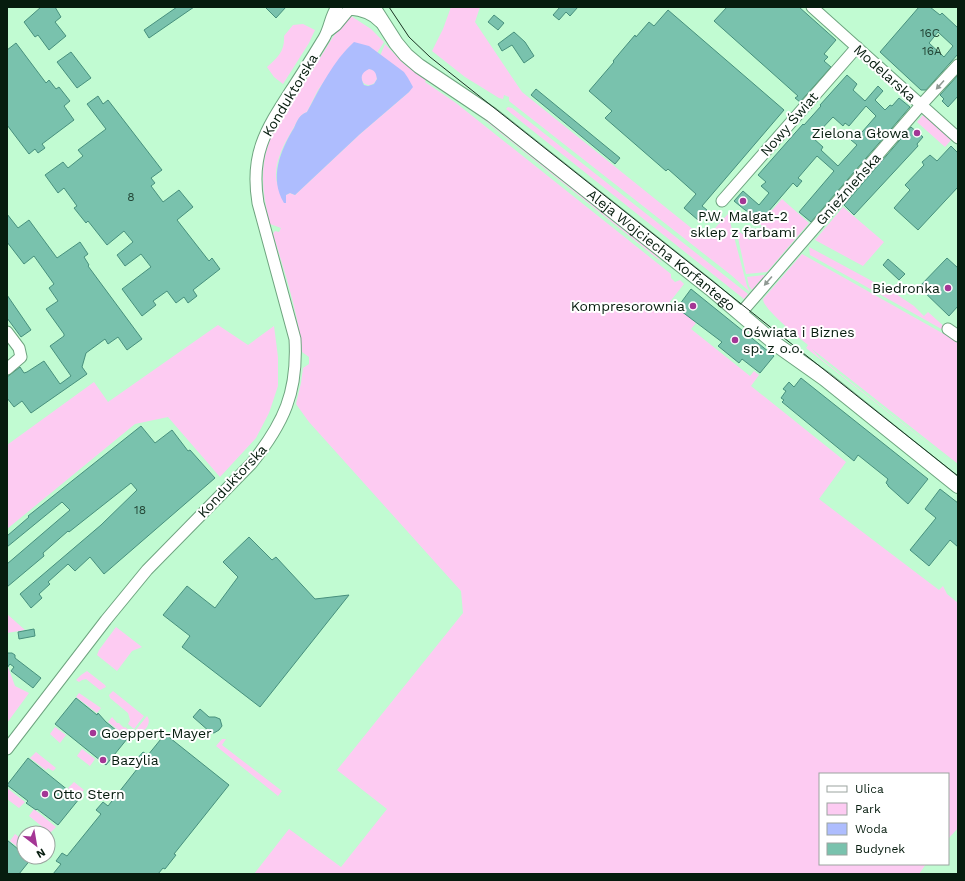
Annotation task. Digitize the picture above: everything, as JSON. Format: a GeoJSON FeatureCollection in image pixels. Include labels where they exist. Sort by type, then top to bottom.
{"type":"FeatureCollection","features":[{"type":"Feature","properties":{"kind":"main road","name":"Aleja Wojciecha Korfantego"},"geometry":{"type":"LineString","coordinates":[[373,7],[396,44],[419,66],[492,115],[684,267],[795,359],[825,379],[958,486]]}},
{"type":"Feature","properties":{"kind":"street","name":"Konduktorska"},"geometry":{"type":"LineString","coordinates":[[7,749],[118,605],[147,570],[251,464],[268,442],[282,418],[292,391],[296,357],[295,339],[258,203],[255,171],[260,148],[266,133],[279,109],[327,32],[332,16],[337,7]]}},
{"type":"Feature","properties":{"kind":"street","name":"Modelarska"},"geometry":{"type":"LineString","coordinates":[[812,7],[958,138]]}},
{"type":"Feature","properties":{"kind":"street","name":"Konduktorska"},"geometry":{"type":"LineString","coordinates":[[327,32],[336,25],[351,8],[366,12],[375,17],[385,26]]}},
{"type":"Feature","properties":{"kind":"street","name":"Nowy Świat"},"geometry":{"type":"LineString","coordinates":[[722,201],[857,47]]}},
{"type":"Feature","properties":{"kind":"street","name":"Gnieźnieńska"},"geometry":{"type":"LineString","coordinates":[[740,314],[921,105],[958,65]]}},
{"type":"Feature","properties":{"kind":"street"},"geometry":{"type":"LineString","coordinates":[[948,329],[958,336]]}},
{"type":"Feature","properties":{"kind":"street"},"geometry":{"type":"LineString","coordinates":[[7,332],[19,348],[20,356],[7,369]]}},
{"type":"Feature","properties":{"kind":"green space"},"geometry":{"type":"Polygon","coordinates":[[[451,7],[480,7],[475,22],[522,92],[705,239],[728,214],[747,286],[750,292],[731,275],[509,101],[509,97],[504,95],[503,99],[499,98],[465,77],[432,51],[443,29],[451,7]]]}},
{"type":"Feature","properties":{"kind":"green space"},"geometry":{"type":"Polygon","coordinates":[[[351,16],[371,29],[384,42],[377,53],[369,47],[354,43],[349,47],[318,90],[307,112],[297,121],[277,164],[276,179],[278,186],[286,195],[290,193],[295,195],[360,134],[409,92],[412,87],[380,56],[385,44],[404,64],[426,80],[425,82],[456,103],[671,274],[671,278],[675,282],[680,280],[684,284],[665,308],[672,313],[677,308],[696,323],[691,329],[750,376],[754,371],[759,375],[751,386],[846,462],[819,499],[939,590],[943,586],[947,594],[958,603],[958,828],[949,838],[949,773],[819,773],[819,865],[925,865],[919,874],[254,874],[289,829],[341,867],[387,809],[337,770],[463,613],[461,591],[309,422],[296,404],[303,368],[309,364],[309,357],[302,352],[294,307],[273,234],[275,231],[279,232],[281,228],[270,224],[268,216],[263,186],[264,163],[272,136],[285,110],[346,20],[351,16]]]}},
{"type":"Feature","properties":{"kind":"green space"},"geometry":{"type":"Polygon","coordinates":[[[303,24],[315,30],[309,43],[283,84],[274,77],[267,67],[282,50],[284,36],[293,25],[303,24]]]}},
{"type":"Feature","properties":{"kind":"green space"},"geometry":{"type":"Polygon","coordinates":[[[369,69],[375,71],[377,77],[375,83],[369,85],[363,83],[361,77],[363,71],[369,69]]]}},
{"type":"Feature","properties":{"kind":"green space"},"geometry":{"type":"Polygon","coordinates":[[[452,94],[643,241],[663,263],[452,94]]]}},
{"type":"Feature","properties":{"kind":"green space"},"geometry":{"type":"Polygon","coordinates":[[[508,107],[512,108],[748,294],[744,299],[523,123],[506,109],[508,107]]]}},
{"type":"Feature","properties":{"kind":"green space"},"geometry":{"type":"Polygon","coordinates":[[[924,114],[952,139],[945,147],[917,122],[924,114]]]}},
{"type":"Feature","properties":{"kind":"green space"},"geometry":{"type":"Polygon","coordinates":[[[782,199],[809,223],[767,272],[746,274],[736,229],[750,240],[762,226],[760,224],[782,199]]]}},
{"type":"Feature","properties":{"kind":"green space"},"geometry":{"type":"Polygon","coordinates":[[[843,207],[884,242],[863,266],[815,240],[843,207]]]}},
{"type":"Feature","properties":{"kind":"green space"},"geometry":{"type":"Polygon","coordinates":[[[809,247],[896,294],[914,306],[924,316],[928,312],[947,329],[945,331],[810,255],[809,247]]]}},
{"type":"Feature","properties":{"kind":"green space"},"geometry":{"type":"Polygon","coordinates":[[[802,254],[958,342],[958,464],[812,349],[820,358],[958,467],[806,348],[808,345],[768,309],[763,299],[802,254]]]}},
{"type":"Feature","properties":{"kind":"green space"},"geometry":{"type":"Polygon","coordinates":[[[765,275],[752,290],[749,286],[747,277],[765,275]]]}},
{"type":"Feature","properties":{"kind":"green space"},"geometry":{"type":"Polygon","coordinates":[[[218,325],[248,345],[274,326],[278,357],[278,386],[269,413],[256,438],[220,477],[168,417],[135,424],[7,529],[7,445],[94,382],[108,402],[218,325]]]}},
{"type":"Feature","properties":{"kind":"green space"},"geometry":{"type":"Polygon","coordinates":[[[7,614],[25,630],[7,633],[7,614]]]}},
{"type":"Feature","properties":{"kind":"green space"},"geometry":{"type":"Polygon","coordinates":[[[116,627],[142,647],[132,651],[117,671],[97,655],[116,627]]]}},
{"type":"Feature","properties":{"kind":"green space"},"geometry":{"type":"Polygon","coordinates":[[[7,664],[15,686],[29,693],[7,723],[7,664]]]}},
{"type":"Feature","properties":{"kind":"green space"},"geometry":{"type":"Polygon","coordinates":[[[87,671],[106,687],[100,690],[86,679],[79,682],[76,680],[87,671]]]}},
{"type":"Feature","properties":{"kind":"green space"},"geometry":{"type":"Polygon","coordinates":[[[113,691],[144,716],[134,729],[128,724],[130,720],[128,713],[110,698],[109,695],[113,691]]]}},
{"type":"Feature","properties":{"kind":"green space"},"geometry":{"type":"Polygon","coordinates":[[[79,693],[101,708],[97,713],[76,697],[79,693]]]}},
{"type":"Feature","properties":{"kind":"green space"},"geometry":{"type":"Polygon","coordinates":[[[147,716],[149,721],[146,729],[138,733],[135,731],[147,716]]]}},
{"type":"Feature","properties":{"kind":"green space"},"geometry":{"type":"Polygon","coordinates":[[[112,717],[117,723],[131,732],[127,737],[108,722],[112,717]]]}},
{"type":"Feature","properties":{"kind":"green space"},"geometry":{"type":"Polygon","coordinates":[[[55,727],[66,735],[60,743],[50,734],[55,727]]]}},
{"type":"Feature","properties":{"kind":"green space"},"geometry":{"type":"Polygon","coordinates":[[[222,739],[226,739],[222,745],[282,791],[278,796],[216,746],[222,739]]]}},
{"type":"Feature","properties":{"kind":"green space"},"geometry":{"type":"Polygon","coordinates":[[[82,749],[95,759],[90,766],[77,756],[82,749]]]}},
{"type":"Feature","properties":{"kind":"green space"},"geometry":{"type":"Polygon","coordinates":[[[36,752],[56,768],[53,771],[48,768],[46,770],[30,758],[36,752]]]}},
{"type":"Feature","properties":{"kind":"green space"},"geometry":{"type":"Polygon","coordinates":[[[74,782],[84,790],[79,796],[68,788],[74,782]]]}},
{"type":"Feature","properties":{"kind":"green space"},"geometry":{"type":"Polygon","coordinates":[[[7,788],[25,802],[19,808],[7,799],[7,788]]]}},
{"type":"Feature","properties":{"kind":"green space"},"geometry":{"type":"Polygon","coordinates":[[[34,809],[54,825],[40,825],[29,816],[34,809]]]}},
{"type":"Feature","properties":{"kind":"green space"},"geometry":{"type":"Polygon","coordinates":[[[15,834],[16,835],[16,846],[10,841],[15,834]]]}},
{"type":"Feature","properties":{"kind":"water"},"geometry":{"type":"Polygon","coordinates":[[[354,42],[369,46],[404,72],[413,87],[295,195],[290,193],[286,195],[286,203],[284,203],[277,184],[277,174],[278,165],[284,146],[299,118],[307,112],[328,75],[346,49],[354,42]],[[369,69],[362,76],[364,85],[368,86],[374,84],[377,79],[375,72],[369,69]]]}},
{"type":"Feature","properties":{"kind":"building"},"geometry":{"type":"Polygon","coordinates":[[[41,7],[55,7],[61,17],[55,22],[66,36],[49,50],[38,35],[35,37],[24,22],[41,7]]]}},
{"type":"Feature","properties":{"kind":"building"},"geometry":{"type":"Polygon","coordinates":[[[177,7],[194,7],[149,38],[144,30],[177,7]]]}},
{"type":"Feature","properties":{"kind":"building"},"geometry":{"type":"Polygon","coordinates":[[[265,7],[286,7],[276,18],[265,7]]]}},
{"type":"Feature","properties":{"kind":"building"},"geometry":{"type":"Polygon","coordinates":[[[560,7],[578,7],[570,16],[566,12],[559,20],[553,15],[560,7]]]}},
{"type":"Feature","properties":{"kind":"building"},"geometry":{"type":"Polygon","coordinates":[[[727,7],[799,7],[836,40],[824,54],[828,57],[824,61],[831,67],[800,102],[795,98],[798,96],[714,21],[727,7]]]}},
{"type":"Feature","properties":{"kind":"building"},"geometry":{"type":"Polygon","coordinates":[[[919,7],[930,7],[940,15],[942,13],[958,28],[958,54],[926,90],[921,90],[880,52],[919,7]],[[938,32],[929,43],[944,57],[953,46],[938,32]]]}},
{"type":"Feature","properties":{"kind":"building"},"geometry":{"type":"Polygon","coordinates":[[[668,10],[784,110],[702,206],[707,210],[698,220],[684,208],[696,194],[668,169],[666,171],[605,118],[612,111],[589,91],[635,35],[636,37],[649,22],[654,26],[668,10]]]}},
{"type":"Feature","properties":{"kind":"building"},"geometry":{"type":"Polygon","coordinates":[[[494,15],[504,23],[498,30],[488,22],[494,15]]]}},
{"type":"Feature","properties":{"kind":"building"},"geometry":{"type":"Polygon","coordinates":[[[514,32],[525,42],[534,56],[524,63],[512,45],[502,51],[498,44],[514,32]]]}},
{"type":"Feature","properties":{"kind":"building"},"geometry":{"type":"Polygon","coordinates":[[[16,43],[46,83],[49,80],[56,89],[59,87],[70,101],[64,106],[74,120],[42,144],[45,148],[38,153],[35,149],[29,154],[7,125],[7,50],[16,43]]]}},
{"type":"Feature","properties":{"kind":"building"},"geometry":{"type":"Polygon","coordinates":[[[71,52],[91,78],[77,88],[57,62],[71,52]]]}},
{"type":"Feature","properties":{"kind":"building"},"geometry":{"type":"Polygon","coordinates":[[[847,75],[857,84],[853,90],[865,101],[878,86],[883,91],[875,100],[885,110],[890,105],[892,106],[899,98],[910,107],[811,222],[799,212],[834,171],[817,156],[798,178],[802,181],[797,187],[793,183],[762,219],[745,210],[734,201],[743,191],[759,205],[769,193],[761,186],[766,182],[758,175],[821,106],[820,105],[847,75]],[[866,106],[849,126],[845,123],[843,126],[833,117],[813,138],[823,147],[821,150],[838,166],[857,145],[851,140],[860,131],[862,132],[876,116],[866,106]]]}},
{"type":"Feature","properties":{"kind":"building"},"geometry":{"type":"Polygon","coordinates":[[[958,75],[958,96],[948,107],[942,101],[944,99],[940,95],[958,75]]]}},
{"type":"Feature","properties":{"kind":"building"},"geometry":{"type":"Polygon","coordinates":[[[536,89],[620,158],[615,164],[531,95],[536,89]]]}},
{"type":"Feature","properties":{"kind":"building"},"geometry":{"type":"Polygon","coordinates":[[[98,96],[103,104],[108,100],[162,170],[151,178],[155,183],[151,186],[163,202],[179,190],[193,207],[177,220],[209,261],[212,258],[220,269],[193,290],[197,296],[188,303],[184,297],[176,303],[167,291],[153,301],[156,305],[142,316],[122,289],[151,267],[141,254],[125,266],[117,255],[133,242],[124,231],[107,245],[88,221],[86,223],[74,208],[77,206],[64,188],[58,193],[45,175],[63,162],[68,168],[83,156],[78,150],[106,129],[87,104],[98,96]]]}},
{"type":"Feature","properties":{"kind":"building"},"geometry":{"type":"Polygon","coordinates":[[[911,127],[923,137],[917,144],[918,146],[854,215],[844,205],[911,127]]]}},
{"type":"Feature","properties":{"kind":"building"},"geometry":{"type":"Polygon","coordinates":[[[951,146],[958,153],[958,187],[918,230],[894,208],[910,190],[905,185],[924,165],[922,162],[930,155],[937,161],[951,146]]]}},
{"type":"Feature","properties":{"kind":"building"},"geometry":{"type":"Polygon","coordinates":[[[7,214],[18,228],[29,220],[57,258],[80,242],[88,254],[84,257],[89,265],[88,266],[142,339],[127,350],[118,337],[108,344],[105,339],[86,353],[82,367],[87,374],[31,413],[22,401],[14,407],[7,398],[7,377],[20,367],[24,373],[44,361],[60,384],[71,376],[50,346],[64,336],[46,309],[58,301],[49,288],[54,284],[34,256],[24,264],[7,242],[7,214]]]}},
{"type":"Feature","properties":{"kind":"building"},"geometry":{"type":"Polygon","coordinates":[[[947,258],[958,268],[958,306],[949,316],[919,287],[947,258]]]}},
{"type":"Feature","properties":{"kind":"building"},"geometry":{"type":"Polygon","coordinates":[[[888,259],[905,274],[899,280],[883,265],[888,259]]]}},
{"type":"Feature","properties":{"kind":"building"},"geometry":{"type":"Polygon","coordinates":[[[691,289],[774,356],[760,373],[742,359],[739,363],[718,346],[722,342],[677,308],[691,289]]]}},
{"type":"Feature","properties":{"kind":"building"},"geometry":{"type":"Polygon","coordinates":[[[7,295],[31,330],[21,337],[7,318],[7,295]]]}},
{"type":"Feature","properties":{"kind":"building"},"geometry":{"type":"Polygon","coordinates":[[[801,378],[928,479],[908,504],[888,486],[886,483],[888,479],[858,455],[854,461],[782,402],[784,400],[781,398],[786,391],[783,389],[789,382],[794,387],[801,378]]]}},
{"type":"Feature","properties":{"kind":"building"},"geometry":{"type":"Polygon","coordinates":[[[141,426],[155,443],[172,430],[188,451],[190,450],[215,478],[104,574],[90,557],[75,571],[68,564],[48,582],[50,584],[39,594],[42,598],[31,608],[20,594],[101,525],[137,490],[131,483],[69,532],[68,531],[43,553],[44,556],[7,587],[7,564],[70,510],[62,502],[7,547],[7,536],[29,517],[28,516],[141,426]]]}},
{"type":"Feature","properties":{"kind":"building"},"geometry":{"type":"Polygon","coordinates":[[[940,489],[958,503],[958,547],[950,540],[929,566],[910,550],[936,518],[925,509],[940,489]]]}},
{"type":"Feature","properties":{"kind":"building"},"geometry":{"type":"Polygon","coordinates":[[[249,537],[272,560],[276,557],[315,599],[349,595],[260,707],[182,647],[190,636],[163,615],[187,586],[215,608],[238,577],[223,562],[249,537]]]}},
{"type":"Feature","properties":{"kind":"building"},"geometry":{"type":"Polygon","coordinates":[[[34,629],[35,636],[19,639],[18,632],[34,629]]]}},
{"type":"Feature","properties":{"kind":"building"},"geometry":{"type":"Polygon","coordinates":[[[7,653],[12,653],[15,655],[15,658],[41,678],[33,688],[11,671],[14,667],[10,664],[7,668],[7,653]]]}},
{"type":"Feature","properties":{"kind":"building","name":"Goeppert-Mayer"},"geometry":{"type":"Polygon","coordinates":[[[76,698],[97,715],[98,713],[106,722],[127,739],[106,765],[55,724],[76,698]]]}},
{"type":"Feature","properties":{"kind":"building"},"geometry":{"type":"Polygon","coordinates":[[[200,709],[209,717],[220,719],[222,726],[219,730],[214,733],[210,732],[193,717],[200,709]]]}},
{"type":"Feature","properties":{"kind":"building"},"geometry":{"type":"Polygon","coordinates":[[[165,734],[229,785],[174,854],[176,855],[165,869],[163,868],[158,874],[53,874],[61,864],[56,861],[62,853],[67,856],[101,814],[96,810],[103,802],[108,806],[141,764],[136,760],[143,752],[148,755],[165,734]]]}},
{"type":"Feature","properties":{"kind":"building","name":"Otto Stern"},"geometry":{"type":"Polygon","coordinates":[[[28,758],[79,799],[58,825],[37,809],[36,810],[26,803],[28,801],[7,785],[28,758]]]}},
{"type":"Feature","properties":{"kind":"building"},"geometry":{"type":"Polygon","coordinates":[[[7,840],[16,847],[16,865],[26,865],[19,874],[7,874],[7,840]]]}},
{"type":"Feature","properties":{"kind":"tram line"},"geometry":{"type":"LineString","coordinates":[[389,7],[409,37],[430,57],[958,476]]}},
{"type":"Feature","properties":{"kind":"place","name":"Zielona Głowa"},"geometry":{"type":"Point","coordinates":[917,133]}},
{"type":"Feature","properties":{"kind":"place","name":"P.W. Malgat-2 sklep z farbami"},"geometry":{"type":"Point","coordinates":[743,201]}},
{"type":"Feature","properties":{"kind":"place","name":"Biedronka"},"geometry":{"type":"Point","coordinates":[948,288]}},
{"type":"Feature","properties":{"kind":"place","name":"Kompresorownia"},"geometry":{"type":"Point","coordinates":[693,306]}},
{"type":"Feature","properties":{"kind":"place","name":"Oświata i Biznes sp. z o.o."},"geometry":{"type":"Point","coordinates":[735,340]}},
{"type":"Feature","properties":{"kind":"place","name":"Goeppert-Mayer"},"geometry":{"type":"Point","coordinates":[93,733]}},
{"type":"Feature","properties":{"kind":"place","name":"Bazylia"},"geometry":{"type":"Point","coordinates":[103,760]}},
{"type":"Feature","properties":{"kind":"place","name":"Otto Stern"},"geometry":{"type":"Point","coordinates":[45,794]}}]}
